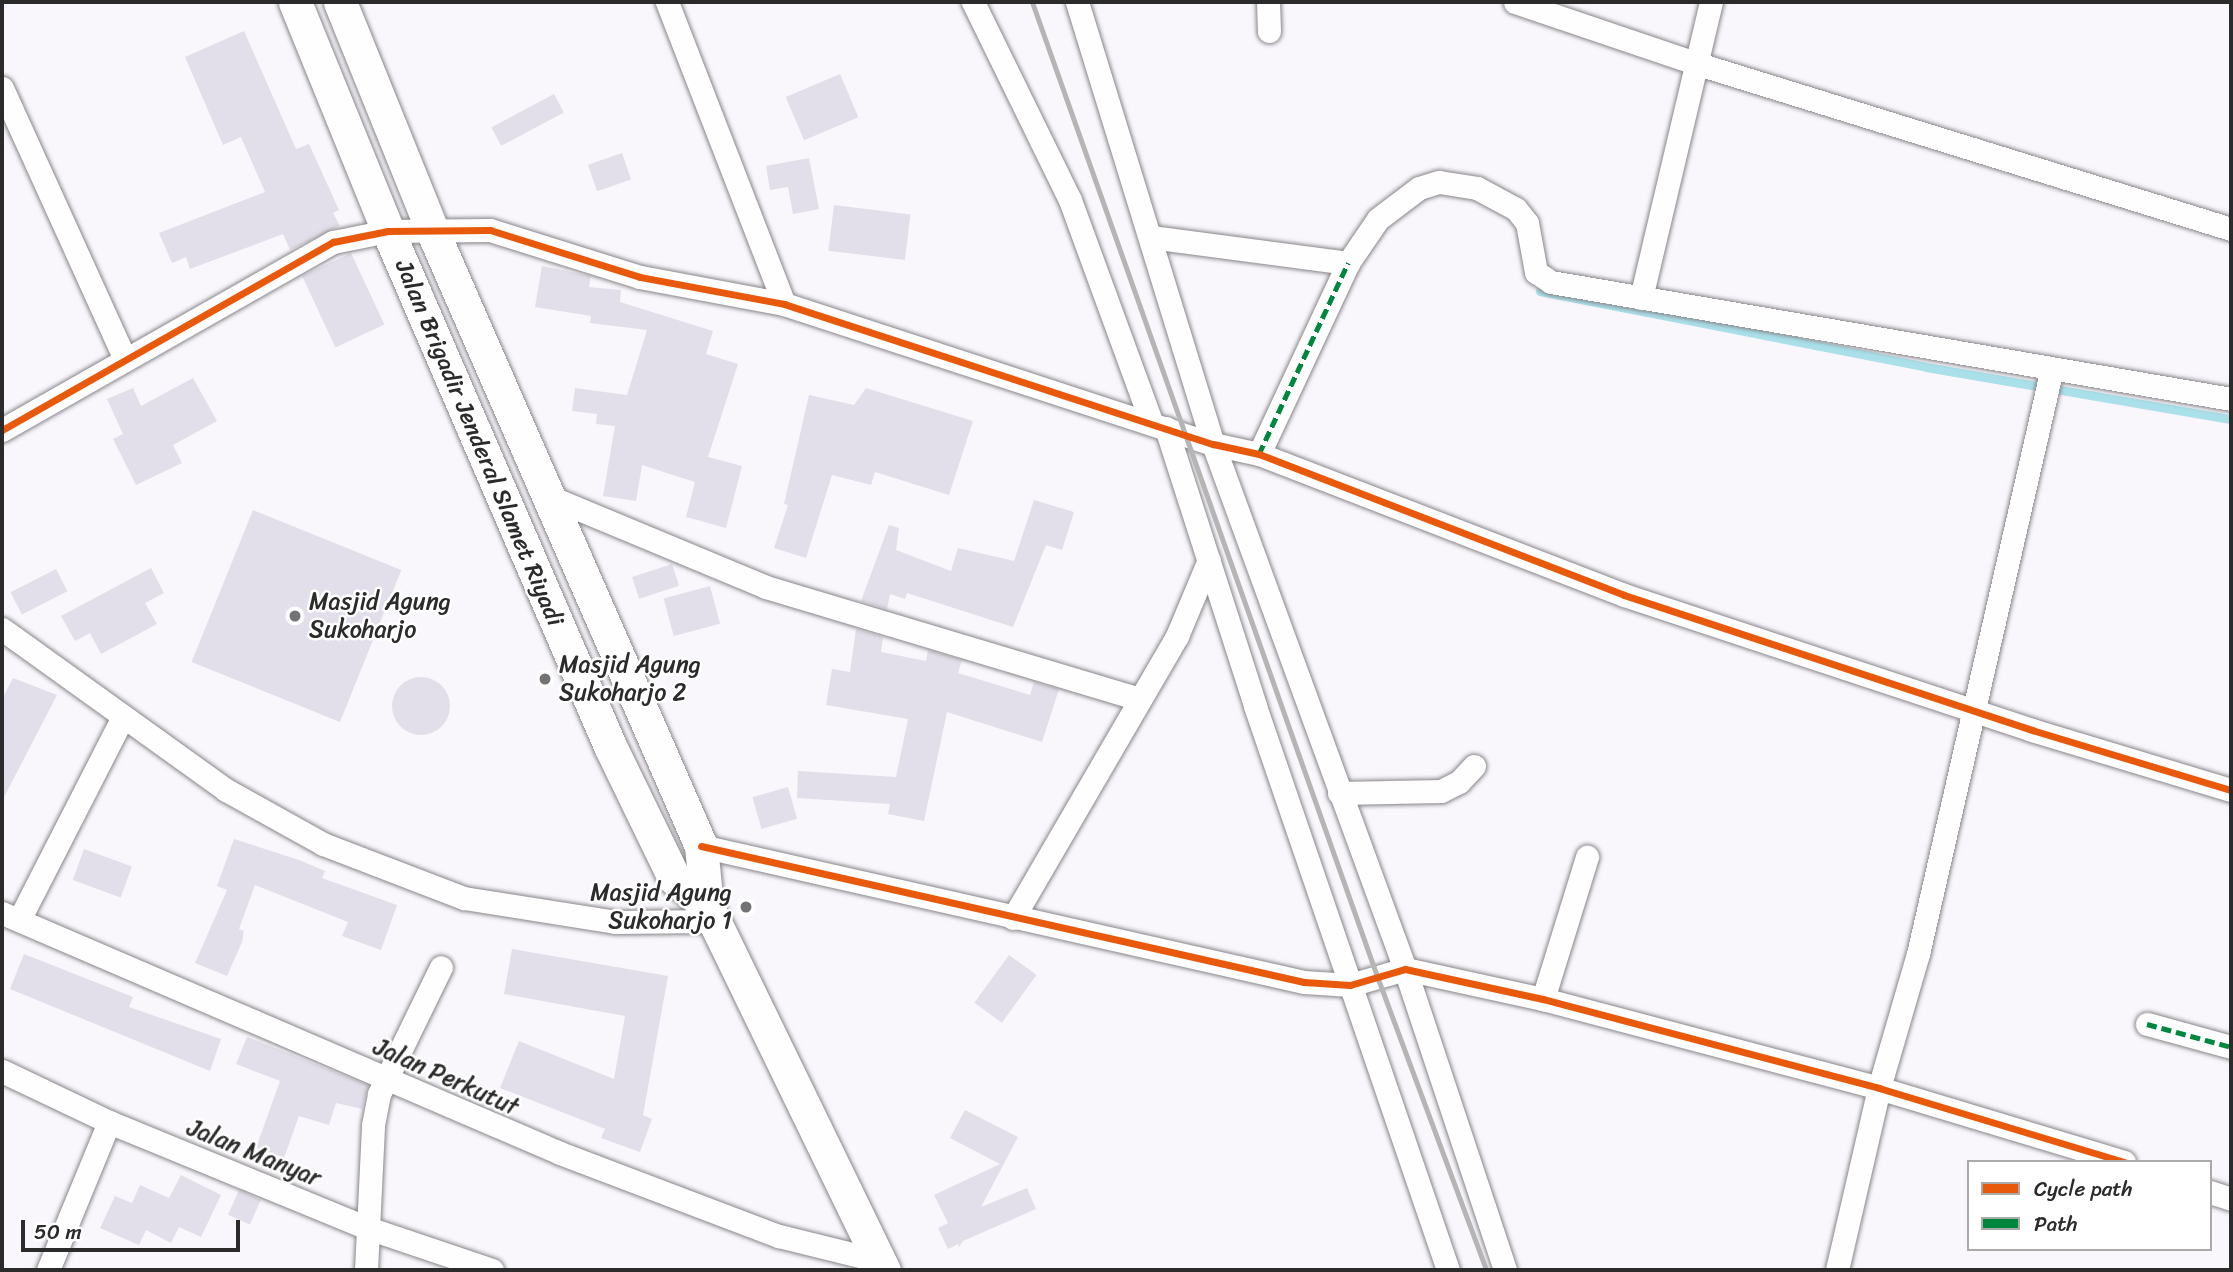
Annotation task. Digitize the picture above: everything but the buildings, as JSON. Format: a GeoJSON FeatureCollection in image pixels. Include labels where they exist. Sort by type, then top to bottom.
{"type":"FeatureCollection","features":[{"type":"Feature","properties":{"kind":"main road","name":"Jalan Brigadir Jenderal Slamet Riyadi"},"geometry":{"type":"LineString","coordinates":[[296,2],[388,231],[654,842],[674,878],[710,913]]}},
{"type":"Feature","properties":{"kind":"main road","name":"Jalan Brigadir Jenderal Slamet Riyadi"},"geometry":{"type":"LineString","coordinates":[[340,2],[432,230],[701,846],[710,913],[882,1266]]}},
{"type":"Feature","properties":{"kind":"street"},"geometry":{"type":"LineString","coordinates":[[667,2],[784,304]]}},
{"type":"Feature","properties":{"kind":"street"},"geometry":{"type":"LineString","coordinates":[[973,2],[1070,200],[1209,560],[1448,1270]]}},
{"type":"Feature","properties":{"kind":"street"},"geometry":{"type":"LineString","coordinates":[[1077,2],[1213,444],[1405,969],[1505,1270]]}},
{"type":"Feature","properties":{"kind":"street"},"geometry":{"type":"LineString","coordinates":[[1268,2],[1269,30]]}},
{"type":"Feature","properties":{"kind":"street"},"geometry":{"type":"LineString","coordinates":[[1515,2],[1695,63],[2231,229]]}},
{"type":"Feature","properties":{"kind":"street"},"geometry":{"type":"LineString","coordinates":[[1641,298],[1711,2]]}},
{"type":"Feature","properties":{"kind":"street"},"geometry":{"type":"LineString","coordinates":[[2,88],[125,359]]}},
{"type":"Feature","properties":{"kind":"street"},"geometry":{"type":"LineString","coordinates":[[1259,454],[1348,263],[1378,219],[1419,188],[1458,183],[1492,194],[1516,209],[1527,223],[1536,272],[1542,279],[2051,371],[2231,399]]}},
{"type":"Feature","properties":{"kind":"street"},"geometry":{"type":"LineString","coordinates":[[2,430],[333,242],[388,231],[490,230],[640,277],[784,304],[1213,444],[1259,454],[1624,595],[2231,790]]}},
{"type":"Feature","properties":{"kind":"street"},"geometry":{"type":"LineString","coordinates":[[1151,237],[1348,263]]}},
{"type":"Feature","properties":{"kind":"street"},"geometry":{"type":"LineString","coordinates":[[1837,1270],[1878,1088],[1918,954],[2051,371]]}},
{"type":"Feature","properties":{"kind":"street"},"geometry":{"type":"LineString","coordinates":[[550,498],[766,587],[1140,699]]}},
{"type":"Feature","properties":{"kind":"street"},"geometry":{"type":"LineString","coordinates":[[1013,918],[1177,636],[1209,560]]}},
{"type":"Feature","properties":{"kind":"street"},"geometry":{"type":"LineString","coordinates":[[2,629],[123,717],[262,810],[323,844],[422,884],[464,898],[615,922],[710,913]]}},
{"type":"Feature","properties":{"kind":"street"},"geometry":{"type":"LineString","coordinates":[[10,917],[123,717]]}},
{"type":"Feature","properties":{"kind":"street"},"geometry":{"type":"LineString","coordinates":[[1339,793],[1441,791],[1459,782],[1474,766]]}},
{"type":"Feature","properties":{"kind":"street"},"geometry":{"type":"LineString","coordinates":[[701,846],[1304,982],[1350,985],[1405,969],[1543,999],[1878,1088],[2117,1160]]}},
{"type":"Feature","properties":{"kind":"street"},"geometry":{"type":"LineString","coordinates":[[1543,999],[1587,857]]}},
{"type":"Feature","properties":{"kind":"street","name":"Jalan Perkutut"},"geometry":{"type":"LineString","coordinates":[[10,917],[386,1078],[474,1119],[730,1219],[882,1266]]}},
{"type":"Feature","properties":{"kind":"street"},"geometry":{"type":"LineString","coordinates":[[366,1270],[365,1227],[373,1125],[386,1078],[440,967]]}},
{"type":"Feature","properties":{"kind":"street"},"geometry":{"type":"LineString","coordinates":[[2147,1024],[2231,1047]]}},
{"type":"Feature","properties":{"kind":"street","name":"Jalan Manyar"},"geometry":{"type":"LineString","coordinates":[[2,1071],[109,1122],[365,1227],[492,1270]]}},
{"type":"Feature","properties":{"kind":"street"},"geometry":{"type":"LineString","coordinates":[[48,1270],[109,1122]]}},
{"type":"Feature","properties":{"kind":"street"},"geometry":{"type":"LineString","coordinates":[[2212,1193],[2231,1199]]}},
{"type":"Feature","properties":{"kind":"waterway"},"geometry":{"type":"LineString","coordinates":[[1540,291],[1926,367],[2231,419]]}},
{"type":"Feature","properties":{"kind":"railway"},"geometry":{"type":"LineString","coordinates":[[1032,2],[1378,979],[1486,1270]]}},
{"type":"Feature","properties":{"kind":"marked path"},"geometry":{"type":"LineString","coordinates":[[1259,454],[1348,263]]}},
{"type":"Feature","properties":{"kind":"marked path"},"geometry":{"type":"LineString","coordinates":[[2147,1024],[2231,1047]]}},
{"type":"Feature","properties":{"kind":"cycle path"},"geometry":{"type":"LineString","coordinates":[[2,430],[333,242],[388,231],[490,230],[640,277],[784,304],[1213,444],[1259,454],[1624,595],[2032,730],[2231,790]]}},
{"type":"Feature","properties":{"kind":"cycle path"},"geometry":{"type":"LineString","coordinates":[[701,846],[1304,982],[1350,985],[1405,969],[1543,999],[1879,1088],[2117,1160]]}},
{"type":"Feature","properties":{"kind":"place","name":"Masjid Agung Sukoharjo"},"geometry":{"type":"Point","coordinates":[295,616]}},
{"type":"Feature","properties":{"kind":"place","name":"Masjid Agung Sukoharjo 2"},"geometry":{"type":"Point","coordinates":[545,679]}},
{"type":"Feature","properties":{"kind":"place","name":"Masjid Agung Sukoharjo 1"},"geometry":{"type":"Point","coordinates":[746,907]}}]}
